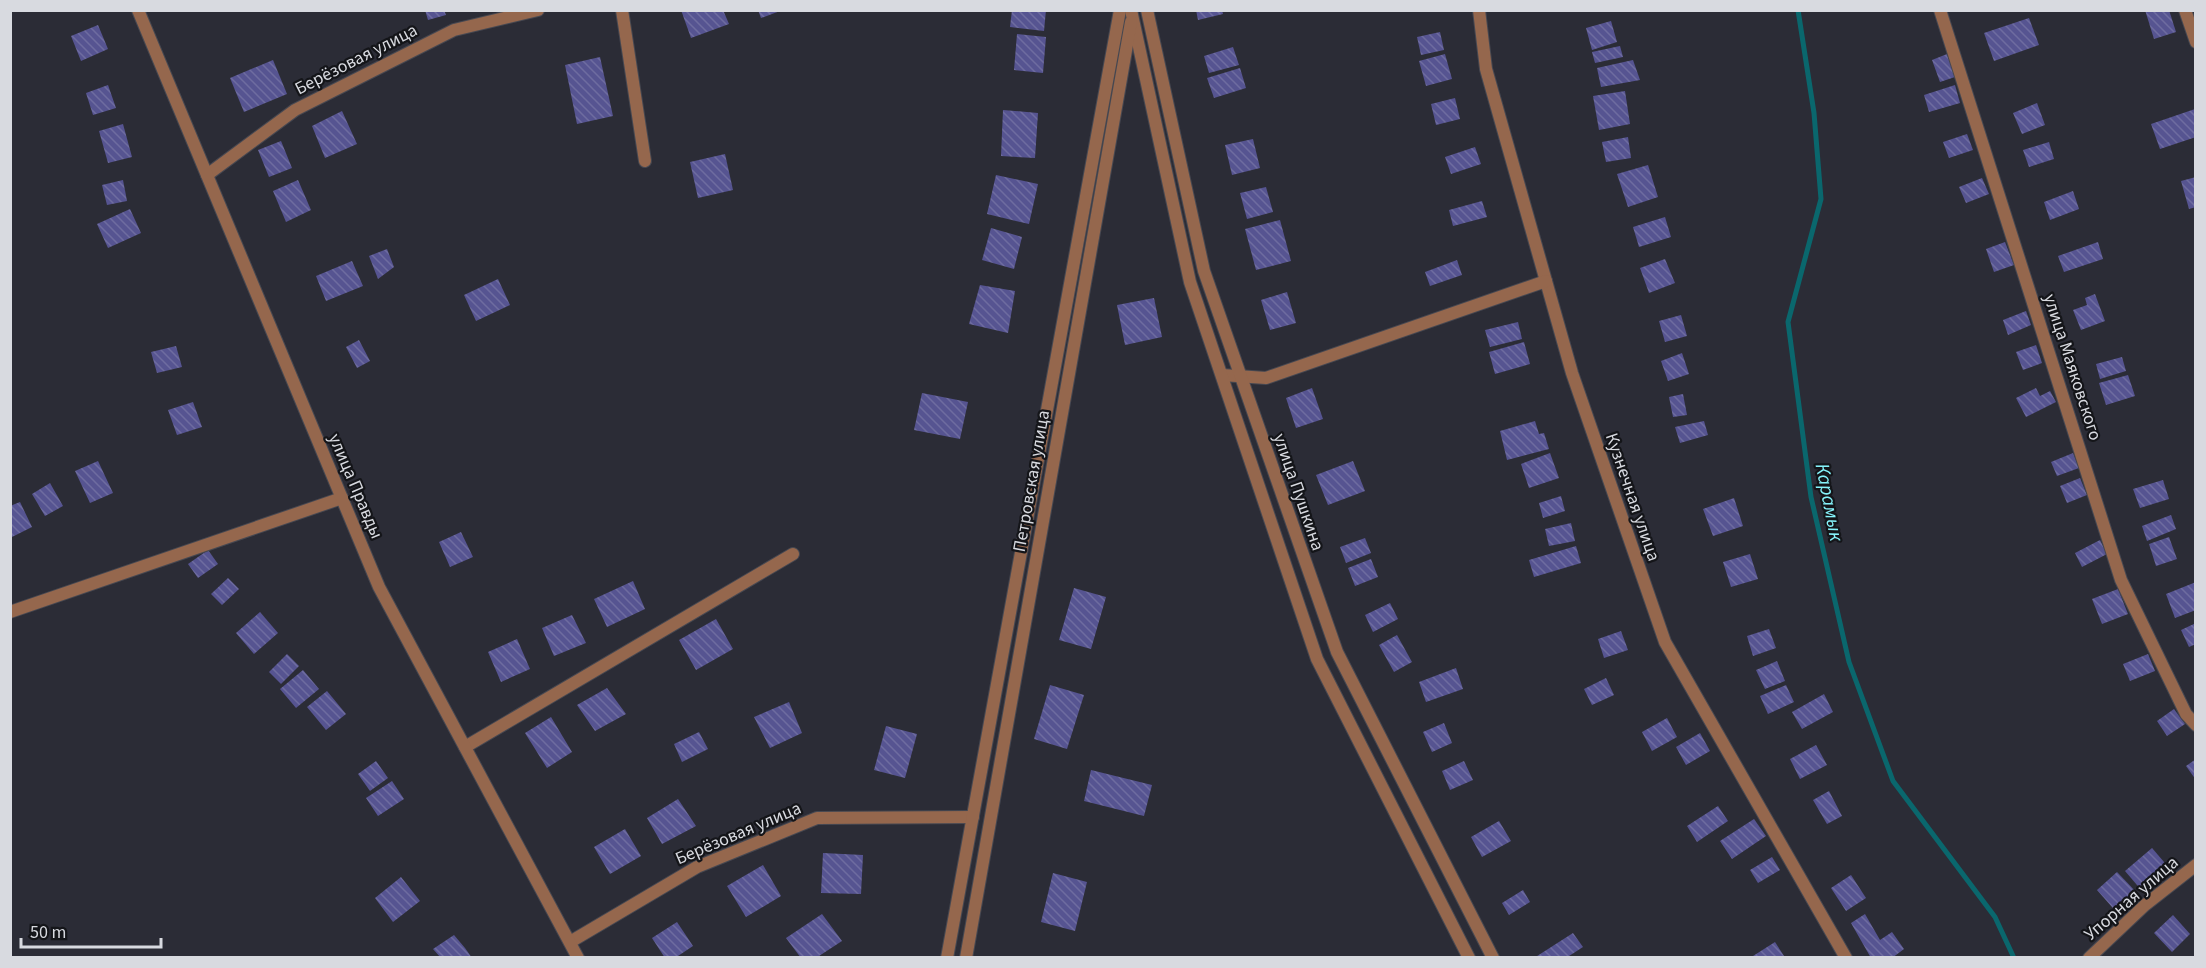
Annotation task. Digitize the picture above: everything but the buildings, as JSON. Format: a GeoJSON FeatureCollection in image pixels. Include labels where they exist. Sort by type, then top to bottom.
{"type":"FeatureCollection","features":[{"type":"Feature","properties":{"kind":"street","name":"улица Правды"},"geometry":{"type":"LineString","coordinates":[[138,10],[379,587],[578,957]]}},
{"type":"Feature","properties":{"kind":"street","name":"Берёзовая улица"},"geometry":{"type":"LineString","coordinates":[[207,175],[295,110],[454,30],[538,10]]}},
{"type":"Feature","properties":{"kind":"street"},"geometry":{"type":"LineString","coordinates":[[622,10],[645,161]]}},
{"type":"Feature","properties":{"kind":"street"},"geometry":{"type":"LineString","coordinates":[[947,957],[1120,10]]}},
{"type":"Feature","properties":{"kind":"street","name":"улица Пушкина"},"geometry":{"type":"LineString","coordinates":[[1147,10],[1204,271],[1337,652],[1493,957]]}},
{"type":"Feature","properties":{"kind":"street","name":"Кузнечная улица"},"geometry":{"type":"LineString","coordinates":[[1479,10],[1486,69],[1572,373],[1665,642],[1846,957]]}},
{"type":"Feature","properties":{"kind":"street","name":"улица Маяковского"},"geometry":{"type":"LineString","coordinates":[[1940,10],[2121,580],[2186,714],[2196,725]]}},
{"type":"Feature","properties":{"kind":"street"},"geometry":{"type":"LineString","coordinates":[[2185,10],[2196,42]]}},
{"type":"Feature","properties":{"kind":"street","name":"улица Пушкина"},"geometry":{"type":"LineString","coordinates":[[1133,12],[1190,282],[1317,659],[1469,957]]}},
{"type":"Feature","properties":{"kind":"street","name":"Петровская улица"},"geometry":{"type":"LineString","coordinates":[[966,957],[1133,12]]}},
{"type":"Feature","properties":{"kind":"street"},"geometry":{"type":"LineString","coordinates":[[1222,375],[1266,378],[1546,281]]}},
{"type":"Feature","properties":{"kind":"street"},"geometry":{"type":"LineString","coordinates":[[10,612],[342,498]]}},
{"type":"Feature","properties":{"kind":"street"},"geometry":{"type":"LineString","coordinates":[[465,747],[793,554]]}},
{"type":"Feature","properties":{"kind":"street","name":"Берёзовая улица"},"geometry":{"type":"LineString","coordinates":[[570,942],[697,867],[817,818],[973,817]]}},
{"type":"Feature","properties":{"kind":"street","name":"Упорная улица"},"geometry":{"type":"LineString","coordinates":[[2089,957],[2145,905],[2196,865]]}},
{"type":"Feature","properties":{"kind":"waterway","name":"Карамык"},"geometry":{"type":"LineString","coordinates":[[1798,10],[1814,113],[1821,199],[1788,322],[1811,497],[1849,662],[1893,781],[1995,917],[2014,958]]}}]}
